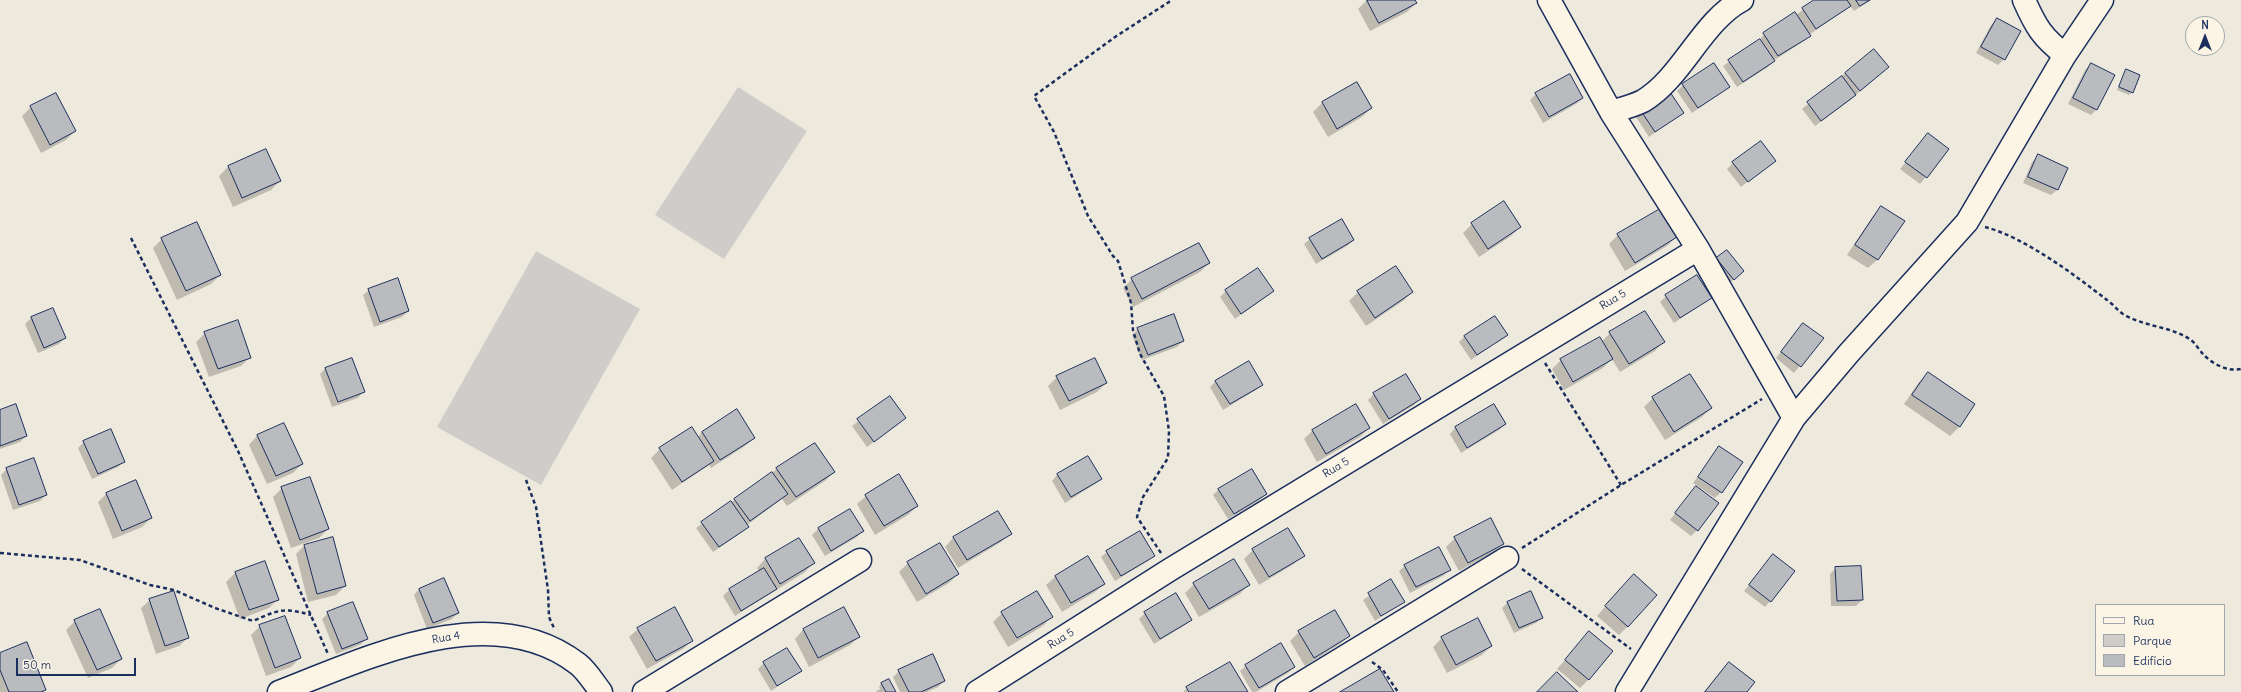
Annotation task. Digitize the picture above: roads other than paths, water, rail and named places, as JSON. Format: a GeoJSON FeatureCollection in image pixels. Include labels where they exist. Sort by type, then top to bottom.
{"type":"FeatureCollection","features":[{"type":"Feature","properties":{"kind":"street"},"geometry":{"type":"LineString","coordinates":[[1549,0],[1611,112],[1698,249],[1794,418]]}},
{"type":"Feature","properties":{"kind":"street"},"geometry":{"type":"LineString","coordinates":[[2024,0],[2039,31],[2046,40],[2065,55]]}},
{"type":"Feature","properties":{"kind":"street"},"geometry":{"type":"LineString","coordinates":[[1627,692],[1794,418],[1849,353],[1967,222],[2065,55],[2102,0]]}},
{"type":"Feature","properties":{"kind":"street"},"geometry":{"type":"LineString","coordinates":[[1611,112],[1643,101],[1669,78],[1703,35],[1735,2]]}},
{"type":"Feature","properties":{"kind":"street","name":"Rua 5"},"geometry":{"type":"LineString","coordinates":[[977,692],[1171,569],[1698,249]]}},
{"type":"Feature","properties":{"kind":"street"},"geometry":{"type":"LineString","coordinates":[[1287,692],[1507,558]]}},
{"type":"Feature","properties":{"kind":"street"},"geometry":{"type":"LineString","coordinates":[[644,692],[860,560]]}},
{"type":"Feature","properties":{"kind":"street","name":"Rua 4"},"geometry":{"type":"LineString","coordinates":[[279,692],[372,656],[450,635],[498,634],[540,641],[578,664],[601,692]]}}]}
